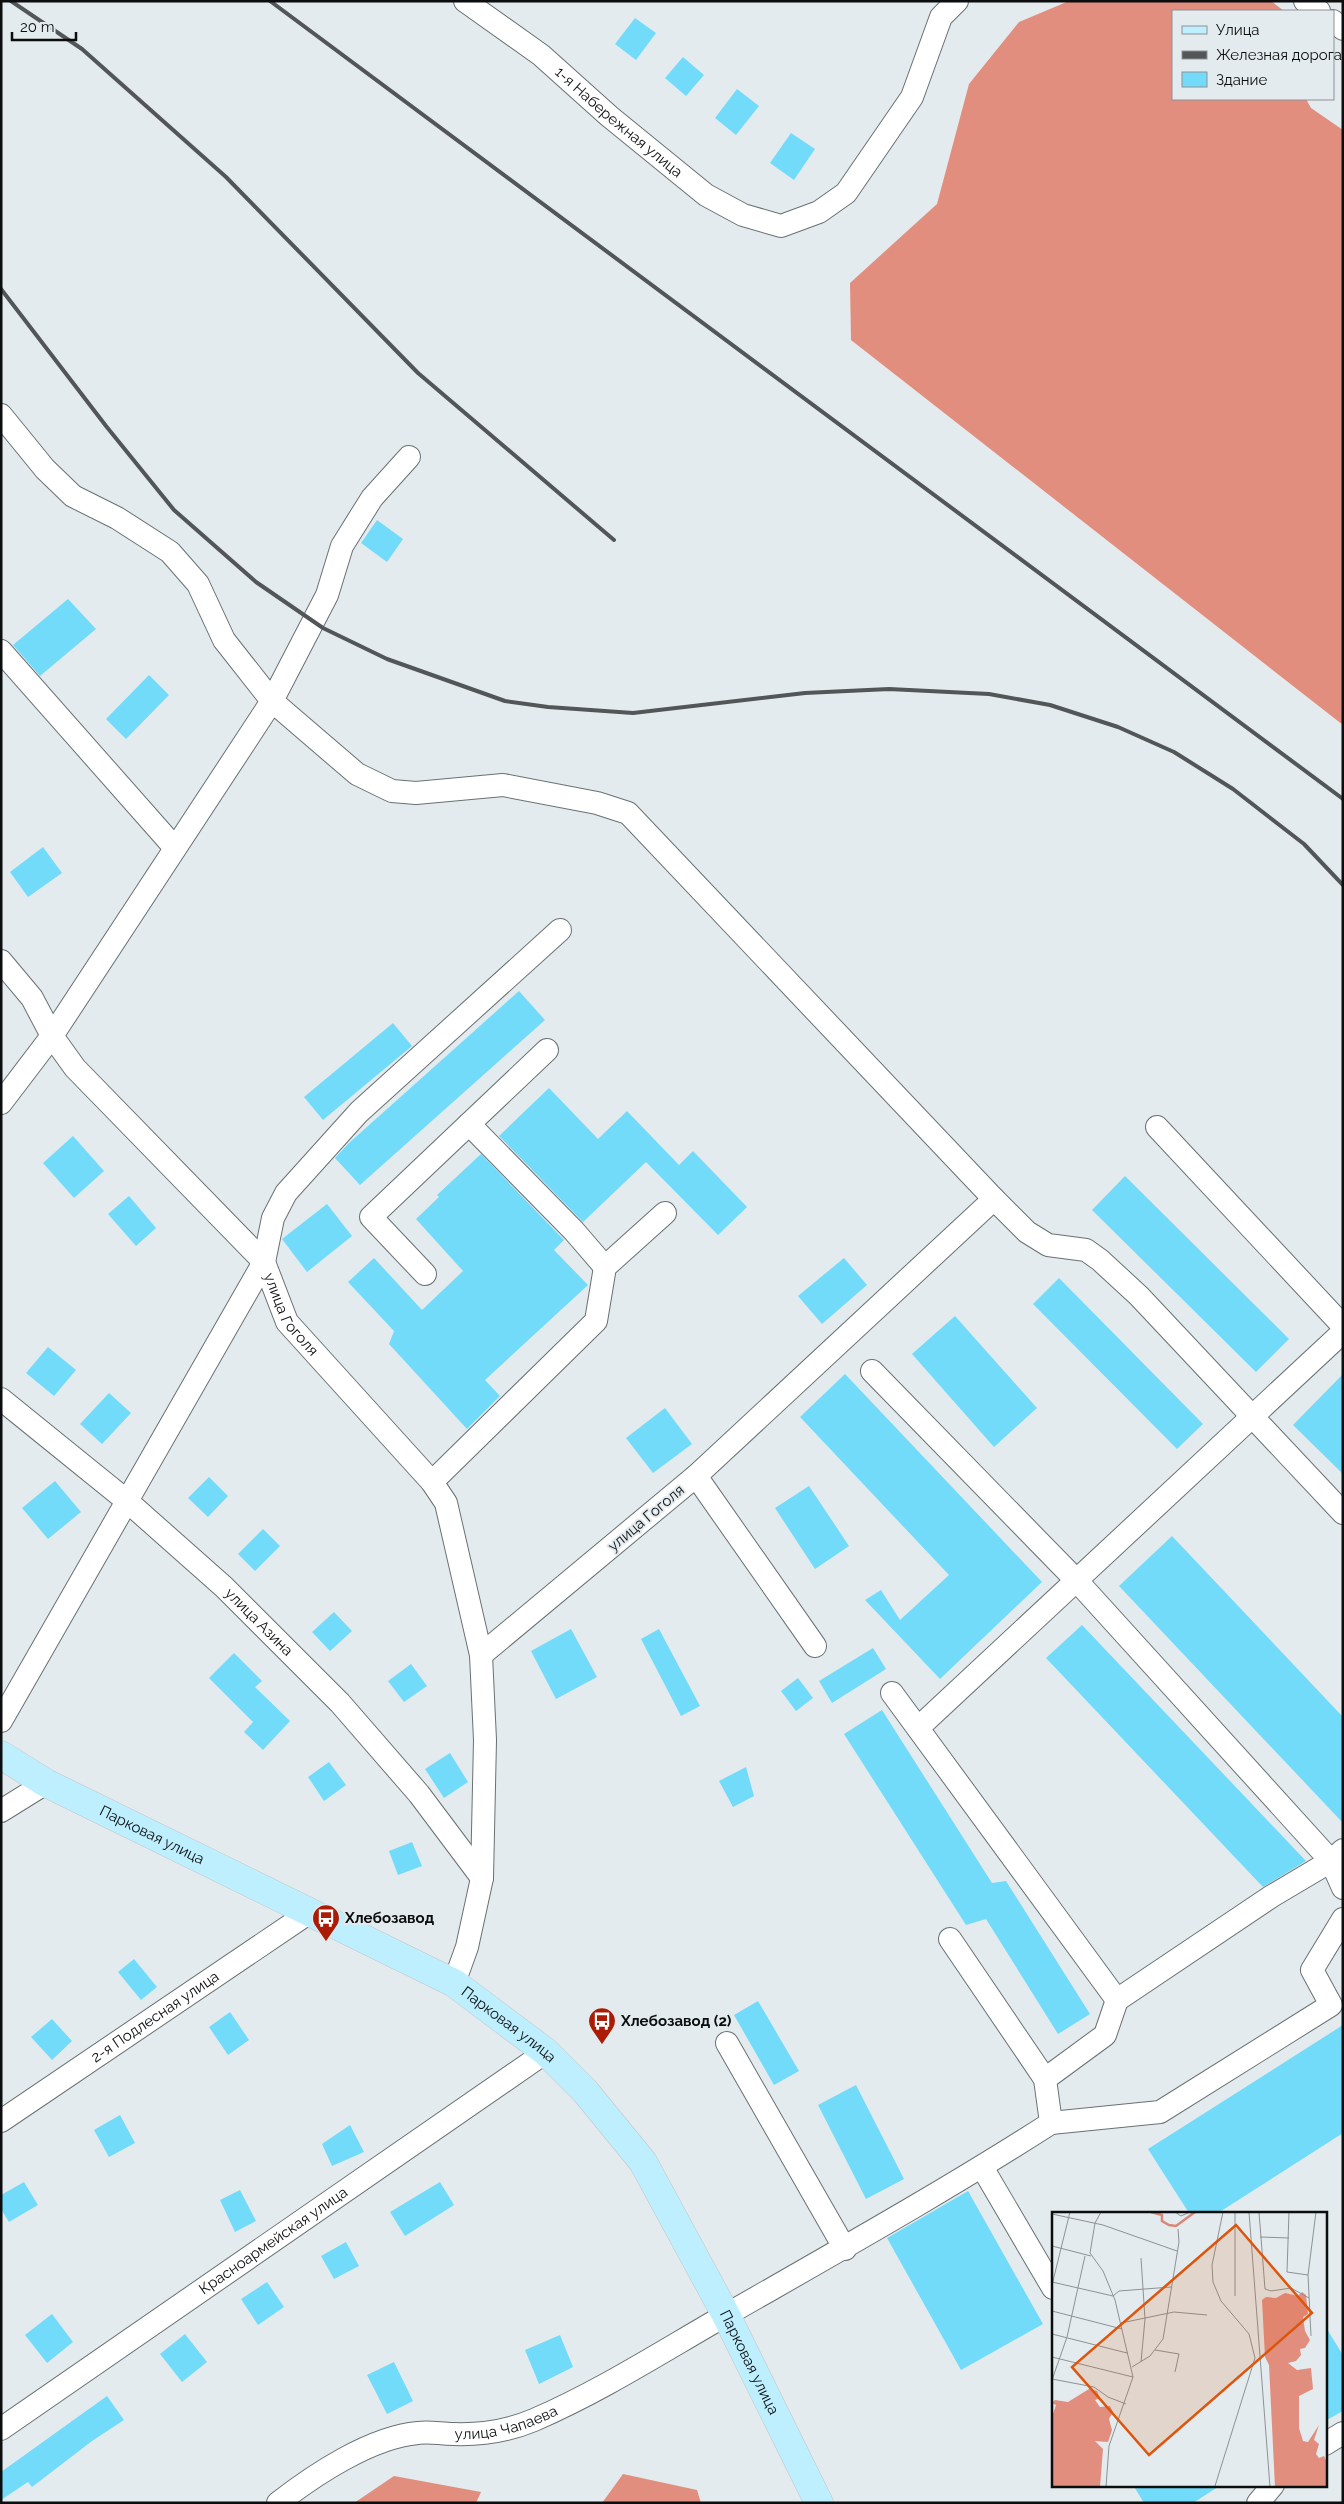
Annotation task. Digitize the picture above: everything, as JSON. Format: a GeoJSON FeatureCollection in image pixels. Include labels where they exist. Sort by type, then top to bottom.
{"type":"FeatureCollection","features":[{"type":"Feature","properties":{"kind":"main road","name":"Парковая улица"},"geometry":{"type":"LineString","coordinates":[[1,1755],[46,1783],[454,1983],[546,2052],[585,2091],[643,2162],[726,2315],[818,2503]]}},
{"type":"Feature","properties":{"kind":"street","name":"1-я Набережная улица"},"geometry":{"type":"LineString","coordinates":[[465,1],[541,55],[609,116],[706,195],[742,215],[781,226],[819,212],[846,193],[912,97],[941,17],[957,1]]}},
{"type":"Feature","properties":{"kind":"street"},"geometry":{"type":"LineString","coordinates":[[1305,1],[1318,10]]}},
{"type":"Feature","properties":{"kind":"street"},"geometry":{"type":"LineString","coordinates":[[1,415],[45,470],[73,496],[117,518],[170,552],[198,584],[224,640],[272,701],[356,774],[392,791],[424,792],[503,785],[597,803],[628,813],[1027,1232],[1048,1245],[1086,1250],[1100,1260],[1139,1296],[1343,1513]]}},
{"type":"Feature","properties":{"kind":"street"},"geometry":{"type":"LineString","coordinates":[[1,1102],[52,1036],[272,701],[327,596],[342,546],[372,498],[409,457]]}},
{"type":"Feature","properties":{"kind":"street"},"geometry":{"type":"LineString","coordinates":[[1,651],[175,848]]}},
{"type":"Feature","properties":{"kind":"street"},"geometry":{"type":"LineString","coordinates":[[1,1721],[264,1262],[273,1218],[286,1193],[352,1119],[560,930]]}},
{"type":"Feature","properties":{"kind":"street","name":"улица Гоголя"},"geometry":{"type":"LineString","coordinates":[[1,961],[32,998],[52,1036],[75,1068],[264,1262],[287,1322],[432,1482],[446,1503],[481,1655],[485,1740],[482,1878],[467,1947],[454,1983]]}},
{"type":"Feature","properties":{"kind":"street"},"geometry":{"type":"LineString","coordinates":[[425,1274],[371,1217],[547,1050]]}},
{"type":"Feature","properties":{"kind":"street"},"geometry":{"type":"LineString","coordinates":[[469,1124],[574,1231],[605,1267]]}},
{"type":"Feature","properties":{"kind":"street"},"geometry":{"type":"LineString","coordinates":[[1157,1127],[1343,1326]]}},
{"type":"Feature","properties":{"kind":"street"},"geometry":{"type":"LineString","coordinates":[[696,1476],[994,1199]]}},
{"type":"Feature","properties":{"kind":"street"},"geometry":{"type":"LineString","coordinates":[[432,1482],[596,1321],[605,1267],[665,1213]]}},
{"type":"Feature","properties":{"kind":"street"},"geometry":{"type":"LineString","coordinates":[[918,1728],[1343,1332]]}},
{"type":"Feature","properties":{"kind":"street"},"geometry":{"type":"LineString","coordinates":[[872,1371],[1077,1581],[1337,1856],[1343,1888]]}},
{"type":"Feature","properties":{"kind":"street","name":"улица Азина"},"geometry":{"type":"LineString","coordinates":[[1,1399],[127,1501],[224,1587],[340,1703],[419,1794],[482,1878]]}},
{"type":"Feature","properties":{"kind":"street","name":"улица Гоголя"},"geometry":{"type":"LineString","coordinates":[[481,1655],[696,1476],[815,1646]]}},
{"type":"Feature","properties":{"kind":"street"},"geometry":{"type":"LineString","coordinates":[[892,1693],[1117,2000]]}},
{"type":"Feature","properties":{"kind":"street"},"geometry":{"type":"LineString","coordinates":[[1,1811],[46,1783]]}},
{"type":"Feature","properties":{"kind":"street"},"geometry":{"type":"LineString","coordinates":[[1045,2079],[1105,2035],[1117,2000],[1272,1896],[1337,1856]]}},
{"type":"Feature","properties":{"kind":"street","name":"2-я Подлесная улица"},"geometry":{"type":"LineString","coordinates":[[1,2121],[310,1912]]}},
{"type":"Feature","properties":{"kind":"street"},"geometry":{"type":"LineString","coordinates":[[950,1940],[1045,2079],[1051,2123],[1160,2112],[1331,2005],[1312,1970],[1343,1919]]}},
{"type":"Feature","properties":{"kind":"street"},"geometry":{"type":"LineString","coordinates":[[727,2043],[845,2249]]}},
{"type":"Feature","properties":{"kind":"street","name":"Красноармейская улица"},"geometry":{"type":"LineString","coordinates":[[1,2429],[546,2052]]}},
{"type":"Feature","properties":{"kind":"street","name":"улица Чапаева"},"geometry":{"type":"LineString","coordinates":[[278,2503],[331,2467],[378,2443],[417,2432],[454,2434],[498,2432],[534,2420],[632,2370],[845,2249],[982,2167],[1051,2123]]}},
{"type":"Feature","properties":{"kind":"street"},"geometry":{"type":"LineString","coordinates":[[982,2167],[1052,2286]]}},
{"type":"Feature","properties":{"kind":"street"},"geometry":{"type":"LineString","coordinates":[[1326,2443],[1343,2433]]}},
{"type":"Feature","properties":{"kind":"street"},"geometry":{"type":"LineString","coordinates":[[1258,2503],[1272,2486]]}},
{"type":"Feature","properties":{"kind":"shaded area"},"geometry":{"type":"Polygon","coordinates":[[[1069,1],[1271,1],[1283,10],[1172,10],[1172,100],[1307,100],[1311,108],[1343,130],[1343,725],[851,340],[850,283],[937,204],[969,84],[1019,22],[1069,1]]]}},
{"type":"Feature","properties":{"kind":"shaded area"},"geometry":{"type":"Polygon","coordinates":[[[623,2474],[697,2490],[701,2503],[602,2503],[623,2474]]]}},
{"type":"Feature","properties":{"kind":"shaded area"},"geometry":{"type":"Polygon","coordinates":[[[394,2476],[481,2492],[476,2503],[354,2503],[394,2476]]]}},
{"type":"Feature","properties":{"kind":"building"},"geometry":{"type":"Polygon","coordinates":[[[635,18],[656,33],[636,60],[615,44],[635,18]]]}},
{"type":"Feature","properties":{"kind":"building"},"geometry":{"type":"Polygon","coordinates":[[[683,57],[704,75],[686,96],[665,78],[683,57]]]}},
{"type":"Feature","properties":{"kind":"building"},"geometry":{"type":"Polygon","coordinates":[[[737,89],[759,106],[736,135],[715,118],[737,89]]]}},
{"type":"Feature","properties":{"kind":"building"},"geometry":{"type":"Polygon","coordinates":[[[791,133],[815,149],[794,180],[770,163],[791,133]]]}},
{"type":"Feature","properties":{"kind":"building"},"geometry":{"type":"Polygon","coordinates":[[[377,520],[403,539],[387,562],[361,543],[377,520]]]}},
{"type":"Feature","properties":{"kind":"building"},"geometry":{"type":"Polygon","coordinates":[[[68,599],[96,629],[40,676],[13,645],[68,599]]]}},
{"type":"Feature","properties":{"kind":"building"},"geometry":{"type":"Polygon","coordinates":[[[149,675],[169,695],[126,739],[106,719],[149,675]]]}},
{"type":"Feature","properties":{"kind":"building"},"geometry":{"type":"Polygon","coordinates":[[[43,847],[62,873],[28,897],[10,872],[43,847]]]}},
{"type":"Feature","properties":{"kind":"building"},"geometry":{"type":"Polygon","coordinates":[[[519,991],[545,1020],[360,1185],[335,1158],[349,1143],[519,991]]]}},
{"type":"Feature","properties":{"kind":"building"},"geometry":{"type":"Polygon","coordinates":[[[393,1023],[412,1046],[323,1120],[304,1097],[393,1023]]]}},
{"type":"Feature","properties":{"kind":"building"},"geometry":{"type":"Polygon","coordinates":[[[549,1088],[598,1139],[627,1111],[679,1165],[693,1151],[747,1207],[718,1235],[646,1162],[583,1222],[499,1136],[549,1088]]]}},
{"type":"Feature","properties":{"kind":"building"},"geometry":{"type":"Polygon","coordinates":[[[73,1136],[104,1171],[74,1198],[43,1163],[73,1136]]]}},
{"type":"Feature","properties":{"kind":"building"},"geometry":{"type":"Polygon","coordinates":[[[481,1154],[564,1240],[554,1250],[588,1285],[485,1380],[500,1396],[467,1429],[389,1344],[394,1331],[348,1282],[374,1258],[422,1310],[463,1271],[416,1219],[439,1197],[437,1195],[481,1154]]]}},
{"type":"Feature","properties":{"kind":"building"},"geometry":{"type":"Polygon","coordinates":[[[1125,1176],[1289,1339],[1256,1372],[1092,1210],[1125,1176]]]}},
{"type":"Feature","properties":{"kind":"building"},"geometry":{"type":"Polygon","coordinates":[[[129,1196],[156,1228],[136,1246],[108,1214],[129,1196]]]}},
{"type":"Feature","properties":{"kind":"building"},"geometry":{"type":"Polygon","coordinates":[[[327,1204],[352,1236],[307,1272],[282,1239],[327,1204]]]}},
{"type":"Feature","properties":{"kind":"building"},"geometry":{"type":"Polygon","coordinates":[[[844,1258],[867,1285],[822,1324],[798,1296],[844,1258]]]}},
{"type":"Feature","properties":{"kind":"building"},"geometry":{"type":"Polygon","coordinates":[[[1059,1278],[1203,1424],[1177,1449],[1033,1304],[1059,1278]]]}},
{"type":"Feature","properties":{"kind":"building"},"geometry":{"type":"Polygon","coordinates":[[[955,1316],[1037,1408],[994,1447],[912,1354],[955,1316]]]}},
{"type":"Feature","properties":{"kind":"building"},"geometry":{"type":"Polygon","coordinates":[[[48,1347],[76,1370],[54,1396],[26,1373],[48,1347]]]}},
{"type":"Feature","properties":{"kind":"building"},"geometry":{"type":"Polygon","coordinates":[[[845,1374],[1042,1582],[940,1679],[865,1600],[881,1590],[900,1620],[949,1575],[800,1417],[845,1374]]]}},
{"type":"Feature","properties":{"kind":"building"},"geometry":{"type":"Polygon","coordinates":[[[1343,1374],[1343,1474],[1293,1425],[1343,1374]]]}},
{"type":"Feature","properties":{"kind":"building"},"geometry":{"type":"Polygon","coordinates":[[[109,1393],[131,1413],[102,1444],[80,1424],[109,1393]]]}},
{"type":"Feature","properties":{"kind":"building"},"geometry":{"type":"Polygon","coordinates":[[[665,1408],[692,1444],[653,1473],[626,1438],[665,1408]]]}},
{"type":"Feature","properties":{"kind":"building"},"geometry":{"type":"Polygon","coordinates":[[[209,1477],[228,1496],[208,1517],[188,1498],[209,1477]]]}},
{"type":"Feature","properties":{"kind":"building"},"geometry":{"type":"Polygon","coordinates":[[[55,1481],[81,1512],[48,1539],[22,1508],[55,1481]]]}},
{"type":"Feature","properties":{"kind":"building"},"geometry":{"type":"Polygon","coordinates":[[[809,1486],[849,1546],[815,1569],[775,1508],[809,1486]]]}},
{"type":"Feature","properties":{"kind":"building"},"geometry":{"type":"Polygon","coordinates":[[[263,1529],[280,1546],[255,1571],[238,1554],[263,1529]]]}},
{"type":"Feature","properties":{"kind":"building"},"geometry":{"type":"Polygon","coordinates":[[[1172,1536],[1343,1717],[1343,1823],[1119,1586],[1172,1536]]]}},
{"type":"Feature","properties":{"kind":"building"},"geometry":{"type":"Polygon","coordinates":[[[334,1612],[352,1631],[330,1651],[312,1632],[334,1612]]]}},
{"type":"Feature","properties":{"kind":"building"},"geometry":{"type":"Polygon","coordinates":[[[1082,1625],[1306,1861],[1263,1887],[1046,1658],[1082,1625]]]}},
{"type":"Feature","properties":{"kind":"building"},"geometry":{"type":"Polygon","coordinates":[[[571,1629],[597,1677],[556,1699],[531,1651],[571,1629]]]}},
{"type":"Feature","properties":{"kind":"building"},"geometry":{"type":"Polygon","coordinates":[[[659,1629],[700,1706],[681,1716],[641,1639],[659,1629]]]}},
{"type":"Feature","properties":{"kind":"building"},"geometry":{"type":"Polygon","coordinates":[[[873,1648],[886,1669],[832,1703],[819,1681],[873,1648]]]}},
{"type":"Feature","properties":{"kind":"building"},"geometry":{"type":"Polygon","coordinates":[[[234,1653],[262,1681],[255,1687],[290,1721],[263,1750],[244,1732],[253,1722],[209,1678],[234,1653]]]}},
{"type":"Feature","properties":{"kind":"building"},"geometry":{"type":"Polygon","coordinates":[[[411,1664],[427,1686],[404,1702],[388,1681],[411,1664]]]}},
{"type":"Feature","properties":{"kind":"building"},"geometry":{"type":"Polygon","coordinates":[[[798,1678],[813,1698],[796,1711],[781,1691],[798,1678]]]}},
{"type":"Feature","properties":{"kind":"building"},"geometry":{"type":"Polygon","coordinates":[[[882,1710],[992,1883],[1006,1881],[1090,2014],[1058,2034],[986,1919],[966,1925],[844,1734],[882,1710]]]}},
{"type":"Feature","properties":{"kind":"building"},"geometry":{"type":"Polygon","coordinates":[[[450,1753],[468,1782],[444,1798],[425,1769],[450,1753]]]}},
{"type":"Feature","properties":{"kind":"building"},"geometry":{"type":"Polygon","coordinates":[[[329,1762],[346,1785],[324,1801],[308,1777],[329,1762]]]}},
{"type":"Feature","properties":{"kind":"building"},"geometry":{"type":"Polygon","coordinates":[[[746,1767],[754,1796],[733,1807],[719,1781],[746,1767]]]}},
{"type":"Feature","properties":{"kind":"building"},"geometry":{"type":"Polygon","coordinates":[[[412,1842],[422,1866],[398,1875],[389,1851],[412,1842]]]}},
{"type":"Feature","properties":{"kind":"building"},"geometry":{"type":"Polygon","coordinates":[[[134,1959],[157,1987],[141,2000],[118,1972],[134,1959]]]}},
{"type":"Feature","properties":{"kind":"building"},"geometry":{"type":"Polygon","coordinates":[[[758,2001],[799,2071],[774,2085],[734,2015],[758,2001]]]}},
{"type":"Feature","properties":{"kind":"building"},"geometry":{"type":"Polygon","coordinates":[[[230,2012],[249,2040],[228,2055],[209,2027],[230,2012]]]}},
{"type":"Feature","properties":{"kind":"building"},"geometry":{"type":"Polygon","coordinates":[[[52,2019],[72,2041],[52,2060],[31,2037],[52,2019]]]}},
{"type":"Feature","properties":{"kind":"building"},"geometry":{"type":"Polygon","coordinates":[[[1343,2025],[1343,2133],[1220,2212],[1188,2212],[1148,2149],[1343,2025]]]}},
{"type":"Feature","properties":{"kind":"building"},"geometry":{"type":"Polygon","coordinates":[[[856,2085],[904,2179],[866,2199],[818,2105],[856,2085]]]}},
{"type":"Feature","properties":{"kind":"building"},"geometry":{"type":"Polygon","coordinates":[[[120,2115],[135,2143],[109,2157],[94,2130],[120,2115]]]}},
{"type":"Feature","properties":{"kind":"building"},"geometry":{"type":"Polygon","coordinates":[[[350,2125],[364,2152],[332,2166],[322,2144],[350,2125]]]}},
{"type":"Feature","properties":{"kind":"building"},"geometry":{"type":"Polygon","coordinates":[[[24,2182],[38,2205],[9,2222],[1,2209],[1,2195],[24,2182]]]}},
{"type":"Feature","properties":{"kind":"building"},"geometry":{"type":"Polygon","coordinates":[[[440,2182],[454,2205],[405,2236],[390,2212],[440,2182]]]}},
{"type":"Feature","properties":{"kind":"building"},"geometry":{"type":"Polygon","coordinates":[[[240,2190],[256,2221],[235,2232],[220,2200],[240,2190]]]}},
{"type":"Feature","properties":{"kind":"building"},"geometry":{"type":"Polygon","coordinates":[[[968,2191],[1043,2324],[961,2370],[887,2238],[968,2191]]]}},
{"type":"Feature","properties":{"kind":"building"},"geometry":{"type":"Polygon","coordinates":[[[346,2242],[359,2266],[334,2279],[321,2256],[346,2242]]]}},
{"type":"Feature","properties":{"kind":"building"},"geometry":{"type":"Polygon","coordinates":[[[267,2282],[284,2307],[258,2325],[241,2299],[267,2282]]]}},
{"type":"Feature","properties":{"kind":"building"},"geometry":{"type":"Polygon","coordinates":[[[52,2314],[73,2342],[47,2363],[25,2335],[52,2314]]]}},
{"type":"Feature","properties":{"kind":"building"},"geometry":{"type":"Polygon","coordinates":[[[1326,2328],[1343,2355],[1343,2411],[1326,2420],[1326,2328]]]}},
{"type":"Feature","properties":{"kind":"building"},"geometry":{"type":"Polygon","coordinates":[[[185,2334],[207,2362],[182,2382],[160,2354],[185,2334]]]}},
{"type":"Feature","properties":{"kind":"building"},"geometry":{"type":"Polygon","coordinates":[[[560,2335],[573,2367],[539,2384],[525,2350],[560,2335]]]}},
{"type":"Feature","properties":{"kind":"building"},"geometry":{"type":"Polygon","coordinates":[[[394,2362],[413,2401],[387,2414],[367,2375],[394,2362]]]}},
{"type":"Feature","properties":{"kind":"building"},"geometry":{"type":"Polygon","coordinates":[[[107,2396],[124,2420],[92,2441],[32,2487],[28,2482],[1,2500],[1,2472],[107,2396]]]}},
{"type":"Feature","properties":{"kind":"building"},"geometry":{"type":"Polygon","coordinates":[[[1134,2486],[1219,2486],[1193,2503],[1144,2503],[1134,2486]]]}},
{"type":"Feature","properties":{"kind":"railway"},"geometry":{"type":"LineString","coordinates":[[11,1],[82,49],[226,177],[418,373],[614,540]]}},
{"type":"Feature","properties":{"kind":"railway"},"geometry":{"type":"LineString","coordinates":[[270,1],[1343,799]]}},
{"type":"Feature","properties":{"kind":"railway"},"geometry":{"type":"LineString","coordinates":[[1,289],[106,426],[174,510],[256,582],[323,628],[387,659],[505,701],[548,707],[633,713],[805,693],[889,689],[989,694],[1050,705],[1118,727],[1174,752],[1233,789],[1304,844],[1343,885]]}},
{"type":"Feature","properties":{"kind":"place","name":"Хлебозавод"},"geometry":{"type":"Point","coordinates":[326,1942]}},
{"type":"Feature","properties":{"kind":"place","name":"Хлебозавод (2)"},"geometry":{"type":"Point","coordinates":[602,2045]}}]}
